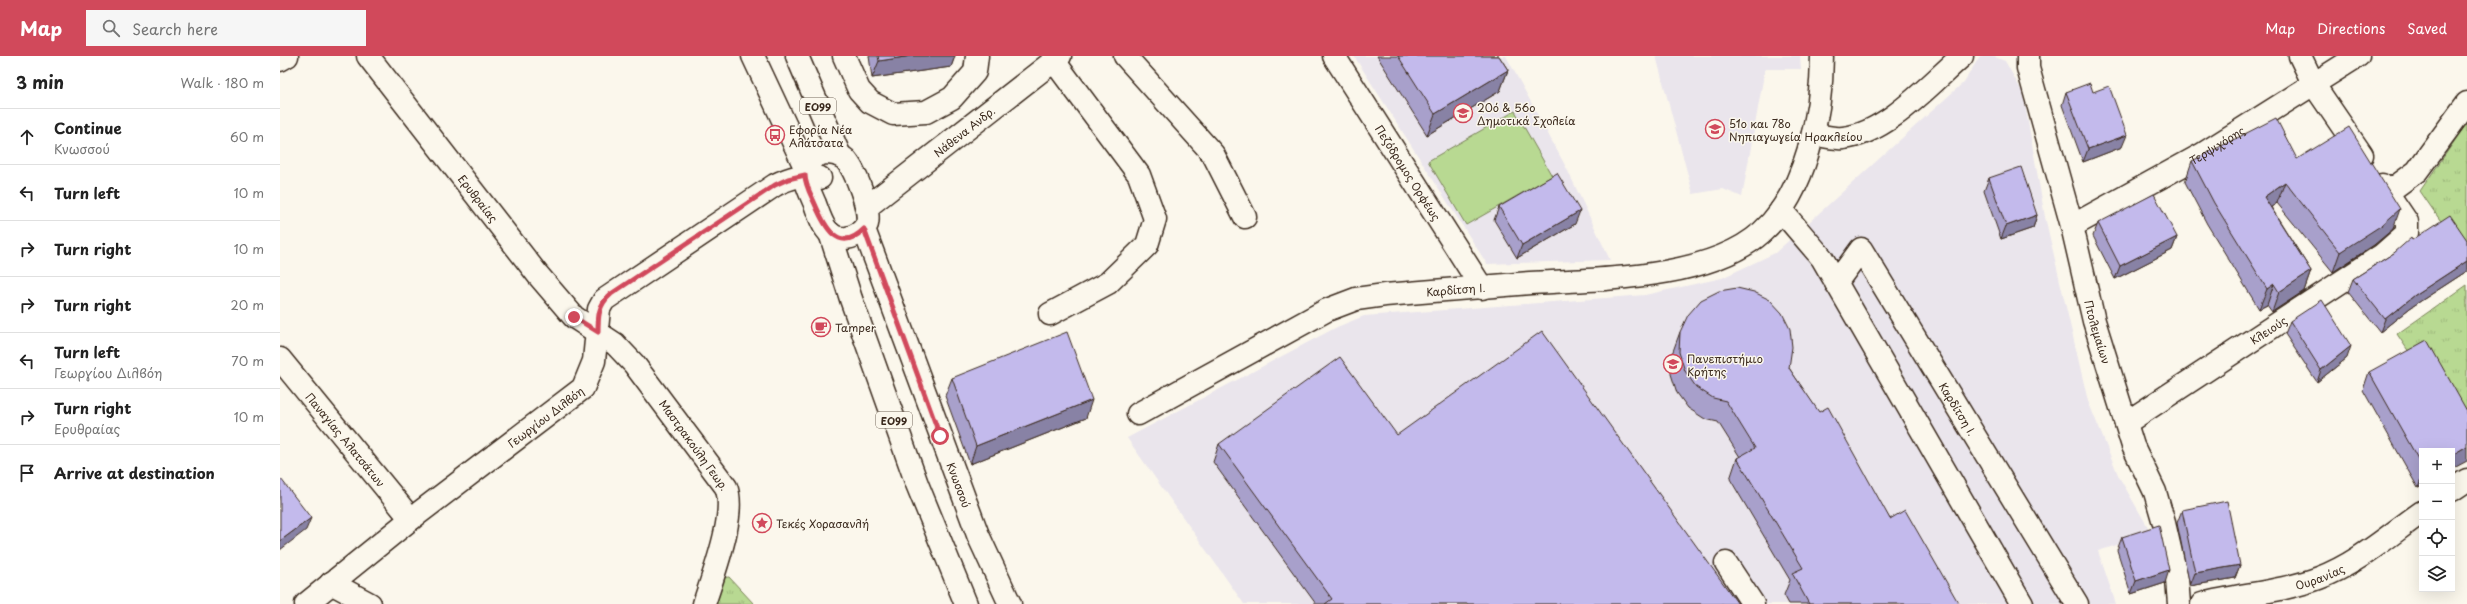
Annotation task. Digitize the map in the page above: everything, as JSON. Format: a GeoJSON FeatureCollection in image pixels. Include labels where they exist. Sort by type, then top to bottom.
{"type":"FeatureCollection","features":[{"type":"Feature","properties":{"kind":"street"},"geometry":{"type":"LineString","coordinates":[[280,60],[287,56]]}},
{"type":"Feature","properties":{"kind":"street","name":"Ερυθραίας"},"geometry":{"type":"LineString","coordinates":[[368,56],[538,275],[574,317],[598,332]]}},
{"type":"Feature","properties":{"kind":"street","name":"ΕΟ99"},"geometry":{"type":"LineString","coordinates":[[753,56],[810,174],[806,184],[823,224],[830,233],[853,306],[917,484],[966,604]]}},
{"type":"Feature","properties":{"kind":"street","name":"ΕΟ99"},"geometry":{"type":"LineString","coordinates":[[797,56],[840,156],[849,164],[867,207],[868,218],[864,229]]}},
{"type":"Feature","properties":{"kind":"street"},"geometry":{"type":"LineString","coordinates":[[844,56],[859,90],[870,102],[893,114],[926,112],[952,98],[975,72],[977,56]]}},
{"type":"Feature","properties":{"kind":"street"},"geometry":{"type":"LineString","coordinates":[[1125,56],[1213,154],[1245,217]]}},
{"type":"Feature","properties":{"kind":"street","name":"Πεζόδρομος Ορφέως"},"geometry":{"type":"LineString","coordinates":[[1334,56],[1482,288]]}},
{"type":"Feature","properties":{"kind":"street","name":"Καρδίτση Ι."},"geometry":{"type":"LineString","coordinates":[[1138,414],[1343,303],[1385,294],[1604,279],[1694,265],[1740,248],[1763,232],[1781,210],[1802,170],[1812,134],[1820,87],[1822,56]]}},
{"type":"Feature","properties":{"kind":"street"},"geometry":{"type":"LineString","coordinates":[[1812,134],[1834,138],[1844,138],[1870,130],[1907,104],[1962,56]]}},
{"type":"Feature","properties":{"kind":"street","name":"Πτολεμαίων"},"geometry":{"type":"LineString","coordinates":[[2028,56],[2031,80],[2072,226],[2094,321],[2133,446],[2160,508],[2177,579],[2179,604]]}},
{"type":"Feature","properties":{"kind":"street"},"geometry":{"type":"LineString","coordinates":[[2300,56],[2314,85],[2387,193],[2417,171],[2467,103]]}},
{"type":"Feature","properties":{"kind":"street","name":"Τερψιχόρης"},"geometry":{"type":"LineString","coordinates":[[2072,226],[2201,155],[2358,56]]}},
{"type":"Feature","properties":{"kind":"street"},"geometry":{"type":"LineString","coordinates":[[1050,314],[1108,283],[1147,245],[1155,219],[1139,175],[1057,59]]}},
{"type":"Feature","properties":{"kind":"street","name":"Νάθενα Ανδρ."},"geometry":{"type":"LineString","coordinates":[[867,207],[1057,59]]}},
{"type":"Feature","properties":{"kind":"street"},"geometry":{"type":"LineString","coordinates":[[810,174],[812,160],[818,155],[829,153],[840,156]]}},
{"type":"Feature","properties":{"kind":"street","name":"Γεωργίου Διλβόη"},"geometry":{"type":"LineString","coordinates":[[306,604],[411,519],[583,388],[594,361],[598,332],[599,309],[604,300],[611,294],[775,185],[788,179],[810,174]]}},
{"type":"Feature","properties":{"kind":"street","name":"Κλειούς"},"geometry":{"type":"LineString","coordinates":[[2126,423],[2382,255],[2407,233],[2407,222],[2387,193]]}},
{"type":"Feature","properties":{"kind":"street"},"geometry":{"type":"LineString","coordinates":[[1781,210],[1822,258],[2022,604]]}},
{"type":"Feature","properties":{"kind":"street"},"geometry":{"type":"LineString","coordinates":[[830,233],[846,238],[858,235],[864,229]]}},
{"type":"Feature","properties":{"kind":"street","name":"Κνωσσού"},"geometry":{"type":"LineString","coordinates":[[864,229],[976,528],[1010,604]]}},
{"type":"Feature","properties":{"kind":"street","name":"Καρδίτση Ι."},"geometry":{"type":"LineString","coordinates":[[1836,283],[1861,249],[2077,604]]}},
{"type":"Feature","properties":{"kind":"street","name":"Μαστρακούλη Γεωρ."},"geometry":{"type":"LineString","coordinates":[[598,332],[615,344],[634,364],[722,481],[730,496],[730,513],[704,604]]}},
{"type":"Feature","properties":{"kind":"street","name":"Παναγίας Αλατσάτων"},"geometry":{"type":"LineString","coordinates":[[280,359],[411,519]]}},
{"type":"Feature","properties":{"kind":"street"},"geometry":{"type":"LineString","coordinates":[[2455,488],[2467,480]]}},
{"type":"Feature","properties":{"kind":"street","name":"Ουρανίας"},"geometry":{"type":"LineString","coordinates":[[2202,604],[2280,597],[2350,563],[2419,514]]}},
{"type":"Feature","properties":{"kind":"street"},"geometry":{"type":"LineString","coordinates":[[1726,563],[1753,604]]}},
{"type":"Feature","properties":{"kind":"street"},"geometry":{"type":"LineString","coordinates":[[331,583],[370,604]]}},
{"type":"Feature","properties":{"kind":"shaded area","name":"20ό & 56ο Δημοτικά Σχολεία"},"geometry":{"type":"Polygon","coordinates":[[[1354,56],[1506,56],[1567,169],[1610,260],[1487,264],[1354,56]]]}},
{"type":"Feature","properties":{"kind":"shaded area","name":"51ο και 78ο Νηπιαγωγεία Ηρακλείου"},"geometry":{"type":"Polygon","coordinates":[[[1656,56],[1800,56],[1801,69],[1765,69],[1742,197],[1723,189],[1693,194],[1656,56]]]}},
{"type":"Feature","properties":{"kind":"shaded area","name":"Πανεπιστήμιο Κρήτης"},"geometry":{"type":"Polygon","coordinates":[[[1980,56],[1992,56],[2005,61],[2023,93],[2045,217],[2088,401],[2119,477],[2152,534],[2098,551],[2116,604],[1244,604],[1127,438],[1337,327],[1364,316],[1645,295],[1722,278],[1775,253],[1964,82],[1980,56]]]}},
{"type":"Feature","properties":{"kind":"green space"},"geometry":{"type":"Polygon","coordinates":[[[1515,111],[1552,176],[1466,225],[1428,161],[1515,111]]]}},
{"type":"Feature","properties":{"kind":"green space"},"geometry":{"type":"Polygon","coordinates":[[[2467,123],[2467,259],[2420,191],[2467,123]]]}},
{"type":"Feature","properties":{"kind":"green space"},"geometry":{"type":"Polygon","coordinates":[[[2467,285],[2467,439],[2397,334],[2467,285]]]}},
{"type":"Feature","properties":{"kind":"green space"},"geometry":{"type":"Polygon","coordinates":[[[729,577],[754,604],[712,604],[720,578],[729,577]]]}},
{"type":"Feature","properties":{"kind":"building"},"geometry":{"type":"Polygon","coordinates":[[[878,56],[911,56],[879,61],[878,56]]]}},
{"type":"Feature","properties":{"kind":"building"},"geometry":{"type":"Polygon","coordinates":[[[1398,56],[1499,56],[1508,70],[1435,114],[1398,56]]]}},
{"type":"Feature","properties":{"kind":"building"},"geometry":{"type":"Polygon","coordinates":[[[2090,83],[2093,92],[2109,86],[2127,135],[2088,149],[2066,92],[2090,83]]]}},
{"type":"Feature","properties":{"kind":"building"},"geometry":{"type":"Polygon","coordinates":[[[2276,118],[2297,159],[2349,127],[2400,209],[2382,225],[2340,252],[2285,182],[2264,197],[2311,271],[2279,292],[2274,284],[2267,289],[2214,203],[2192,161],[2276,118]]]}},
{"type":"Feature","properties":{"kind":"building"},"geometry":{"type":"Polygon","coordinates":[[[2021,167],[2037,215],[2006,226],[1989,178],[2021,167]]]}},
{"type":"Feature","properties":{"kind":"building"},"geometry":{"type":"Polygon","coordinates":[[[1557,173],[1580,211],[1522,245],[1499,207],[1557,173]]]}},
{"type":"Feature","properties":{"kind":"building"},"geometry":{"type":"Polygon","coordinates":[[[2154,194],[2177,237],[2120,266],[2098,223],[2154,194]]]}},
{"type":"Feature","properties":{"kind":"building"},"geometry":{"type":"Polygon","coordinates":[[[2450,215],[2467,240],[2467,261],[2415,295],[2385,319],[2353,279],[2394,253],[2411,238],[2412,240],[2450,215]]]}},
{"type":"Feature","properties":{"kind":"building"},"geometry":{"type":"Polygon","coordinates":[[[1737,288],[1754,292],[1770,300],[1782,313],[1790,329],[1792,347],[1789,368],[1819,412],[1828,407],[1890,519],[1905,510],[1959,604],[1809,604],[1792,573],[1803,568],[1737,458],[1755,448],[1726,401],[1713,398],[1696,387],[1685,371],[1679,352],[1680,332],[1688,315],[1701,300],[1719,291],[1737,288]]]}},
{"type":"Feature","properties":{"kind":"building"},"geometry":{"type":"Polygon","coordinates":[[[2322,300],[2351,346],[2321,370],[2290,321],[2322,300]]]}},
{"type":"Feature","properties":{"kind":"building"},"geometry":{"type":"Polygon","coordinates":[[[1542,331],[1738,604],[1325,604],[1332,599],[1219,444],[1340,357],[1397,435],[1542,331]]]}},
{"type":"Feature","properties":{"kind":"building"},"geometry":{"type":"Polygon","coordinates":[[[1067,332],[1092,400],[976,446],[952,378],[1067,332]]]}},
{"type":"Feature","properties":{"kind":"building"},"geometry":{"type":"Polygon","coordinates":[[[2427,340],[2467,411],[2467,446],[2455,453],[2455,448],[2419,448],[2419,461],[2369,372],[2427,340]]]}},
{"type":"Feature","properties":{"kind":"building"},"geometry":{"type":"Polygon","coordinates":[[[281,479],[311,518],[280,541],[280,480],[281,479]]]}},
{"type":"Feature","properties":{"kind":"building"},"geometry":{"type":"Polygon","coordinates":[[[2227,501],[2240,565],[2195,573],[2182,510],[2227,501]]]}},
{"type":"Feature","properties":{"kind":"building"},"geometry":{"type":"Polygon","coordinates":[[[2159,525],[2169,570],[2136,581],[2122,537],[2159,525]]]}},
{"type":"Feature","properties":{"kind":"place","name":"20ό & 56ο Δημοτικά Σχολεία"},"geometry":{"type":"Point","coordinates":[1463,113]}},
{"type":"Feature","properties":{"kind":"place","name":"51ο και 78ο Νηπιαγωγεία Ηρακλείου"},"geometry":{"type":"Point","coordinates":[1715,129]}},
{"type":"Feature","properties":{"kind":"place","name":"Εφορία Νέα Αλάτσατα"},"geometry":{"type":"Point","coordinates":[775,135]}},
{"type":"Feature","properties":{"kind":"place","name":"Tamper"},"geometry":{"type":"Point","coordinates":[821,327]}},
{"type":"Feature","properties":{"kind":"place","name":"Πανεπιστήμιο Κρήτης"},"geometry":{"type":"Point","coordinates":[1673,364]}},
{"type":"Feature","properties":{"kind":"place","name":"Τεκές Χορασανλή"},"geometry":{"type":"Point","coordinates":[762,523]}},
{"type":"Feature","properties":{"kind":"route"},"geometry":{"type":"LineString","coordinates":[[574,317],[598,332],[599,309],[604,300],[611,294],[775,185],[788,179],[805,175],[806,184],[823,224],[828,231],[835,236],[846,238],[858,235],[864,229],[940,436]]}}]}
